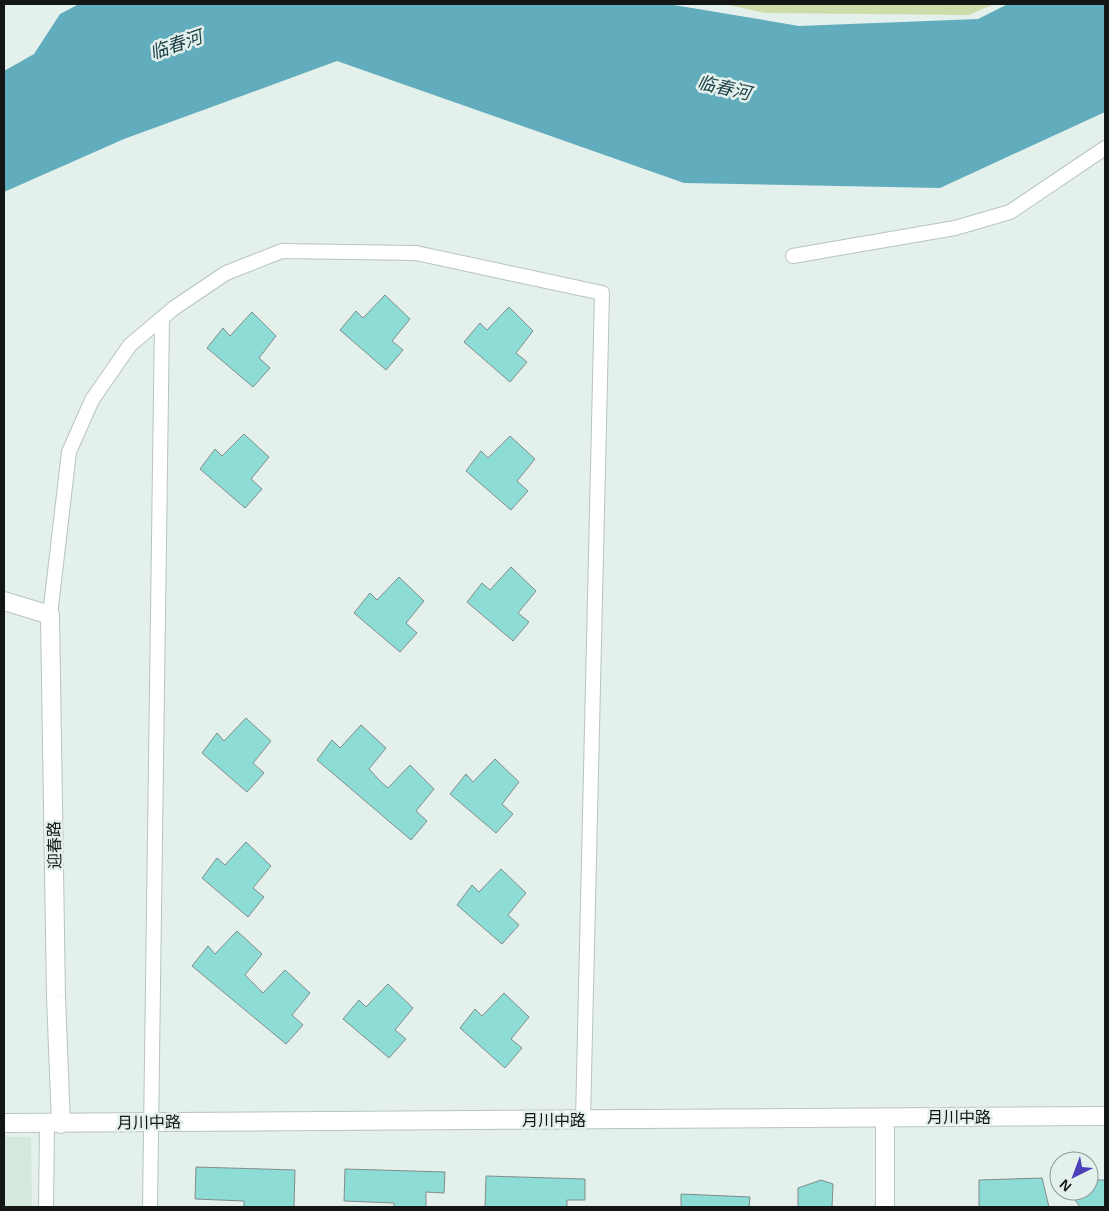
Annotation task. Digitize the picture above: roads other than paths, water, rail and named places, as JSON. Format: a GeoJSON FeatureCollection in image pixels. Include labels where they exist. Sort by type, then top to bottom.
{"type":"FeatureCollection","features":[{"type":"Feature","properties":{"kind":"street"},"geometry":{"type":"LineString","coordinates":[[793,256],[955,228],[1010,212],[1105,148]]}},
{"type":"Feature","properties":{"kind":"street"},"geometry":{"type":"LineString","coordinates":[[4,601],[50,615],[69,452],[92,400],[130,345],[162,318],[226,273],[282,250],[416,253],[602,293],[582,1120]]}},
{"type":"Feature","properties":{"kind":"street"},"geometry":{"type":"LineString","coordinates":[[150,1207],[162,318]]}},
{"type":"Feature","properties":{"kind":"street","name":"迎春路"},"geometry":{"type":"LineString","coordinates":[[50,615],[56,987],[54,1124]]}},
{"type":"Feature","properties":{"kind":"street","name":"月川中路"},"geometry":{"type":"LineString","coordinates":[[4,1123],[1105,1116]]}},
{"type":"Feature","properties":{"kind":"street"},"geometry":{"type":"LineString","coordinates":[[885,1118],[885,1207]]}},
{"type":"Feature","properties":{"kind":"street"},"geometry":{"type":"LineString","coordinates":[[46,1207],[54,1124]]}},
{"type":"Feature","properties":{"kind":"water","name":"临春河"},"geometry":{"type":"Polygon","coordinates":[[[79,4],[668,4],[799,26],[978,19],[1008,4],[1105,4],[1105,112],[940,188],[684,183],[337,61],[124,139],[4,192],[4,71],[34,54],[60,14],[79,4]]]}}]}
